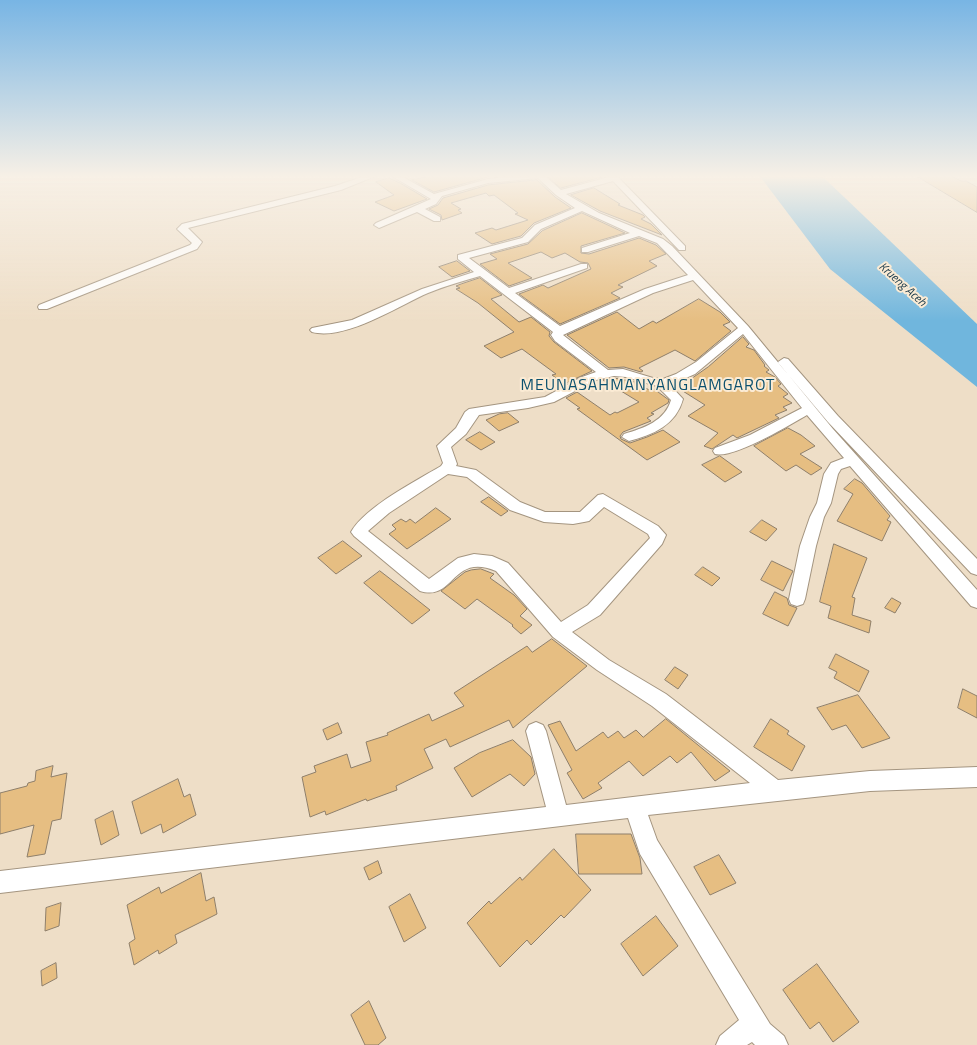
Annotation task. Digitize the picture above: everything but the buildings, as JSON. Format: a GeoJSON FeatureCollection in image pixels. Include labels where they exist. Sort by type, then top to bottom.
{"type":"FeatureCollection","features":[{"type":"Feature","properties":{"kind":"street"},"geometry":{"type":"LineString","coordinates":[[43,307],[194,247],[197,242],[182,230],[193,224]]}},
{"type":"Feature","properties":{"kind":"street"},"geometry":{"type":"LineString","coordinates":[[545,224],[538,227],[525,240],[461,257],[559,331]]}},
{"type":"Feature","properties":{"kind":"street"},"geometry":{"type":"LineString","coordinates":[[617,224],[662,242],[744,328],[809,409],[977,601]]}},
{"type":"Feature","properties":{"kind":"street"},"geometry":{"type":"LineString","coordinates":[[659,224],[833,419],[977,569]]}},
{"type":"Feature","properties":{"kind":"street"},"geometry":{"type":"LineString","coordinates":[[585,250],[638,233]]}},
{"type":"Feature","properties":{"kind":"street"},"geometry":{"type":"LineString","coordinates":[[508,292],[584,266]]}},
{"type":"Feature","properties":{"kind":"street"},"geometry":{"type":"LineString","coordinates":[[316,330],[333,330],[347,326],[428,290],[481,273]]}},
{"type":"Feature","properties":{"kind":"street"},"geometry":{"type":"LineString","coordinates":[[559,331],[648,291],[694,276]]}},
{"type":"Feature","properties":{"kind":"street"},"geometry":{"type":"LineString","coordinates":[[744,328],[689,373],[661,383],[644,380],[622,372],[595,375],[559,396],[540,402],[474,412],[470,415],[461,431],[444,446],[450,464],[446,469],[361,526],[359,532],[426,586],[435,585],[450,572],[470,560],[479,558],[490,560],[502,567],[559,632],[586,653],[666,706],[775,790]]}},
{"type":"Feature","properties":{"kind":"street"},"geometry":{"type":"LineString","coordinates":[[559,331],[557,335],[559,339],[603,371]]}},
{"type":"Feature","properties":{"kind":"street"},"geometry":{"type":"LineString","coordinates":[[629,437],[646,432],[670,416],[677,399],[661,383]]}},
{"type":"Feature","properties":{"kind":"street"},"geometry":{"type":"LineString","coordinates":[[720,451],[755,438],[809,409]]}},
{"type":"Feature","properties":{"kind":"street"},"geometry":{"type":"LineString","coordinates":[[797,598],[808,546],[817,517],[824,503],[831,474],[836,466],[853,460]]}},
{"type":"Feature","properties":{"kind":"street"},"geometry":{"type":"LineString","coordinates":[[446,469],[471,473],[515,506],[544,518],[573,519],[584,517],[603,499],[658,535],[657,540],[594,610],[559,632]]}},
{"type":"Feature","properties":{"kind":"street"},"geometry":{"type":"LineString","coordinates":[[536,731],[558,815]]}},
{"type":"Feature","properties":{"kind":"street"},"geometry":{"type":"LineString","coordinates":[[0,882],[775,790],[870,781],[977,777]]}},
{"type":"Feature","properties":{"kind":"street"},"geometry":{"type":"LineString","coordinates":[[635,808],[648,846],[768,1039]]}},
{"type":"Feature","properties":{"kind":"street"},"geometry":{"type":"LineString","coordinates":[[729,1045],[745,1030],[756,1029],[768,1039]]}},
{"type":"Feature","properties":{"kind":"water","name":"Krueng Aceh"},"geometry":{"type":"Polygon","coordinates":[[[796,224],[872,224],[977,324],[977,387],[830,269],[796,224]]]}},
{"type":"Feature","properties":{"kind":"district","name":"MEUNASAHMANYANGLAMGAROT"},"geometry":{"type":"Point","coordinates":[648,386]}}]}
